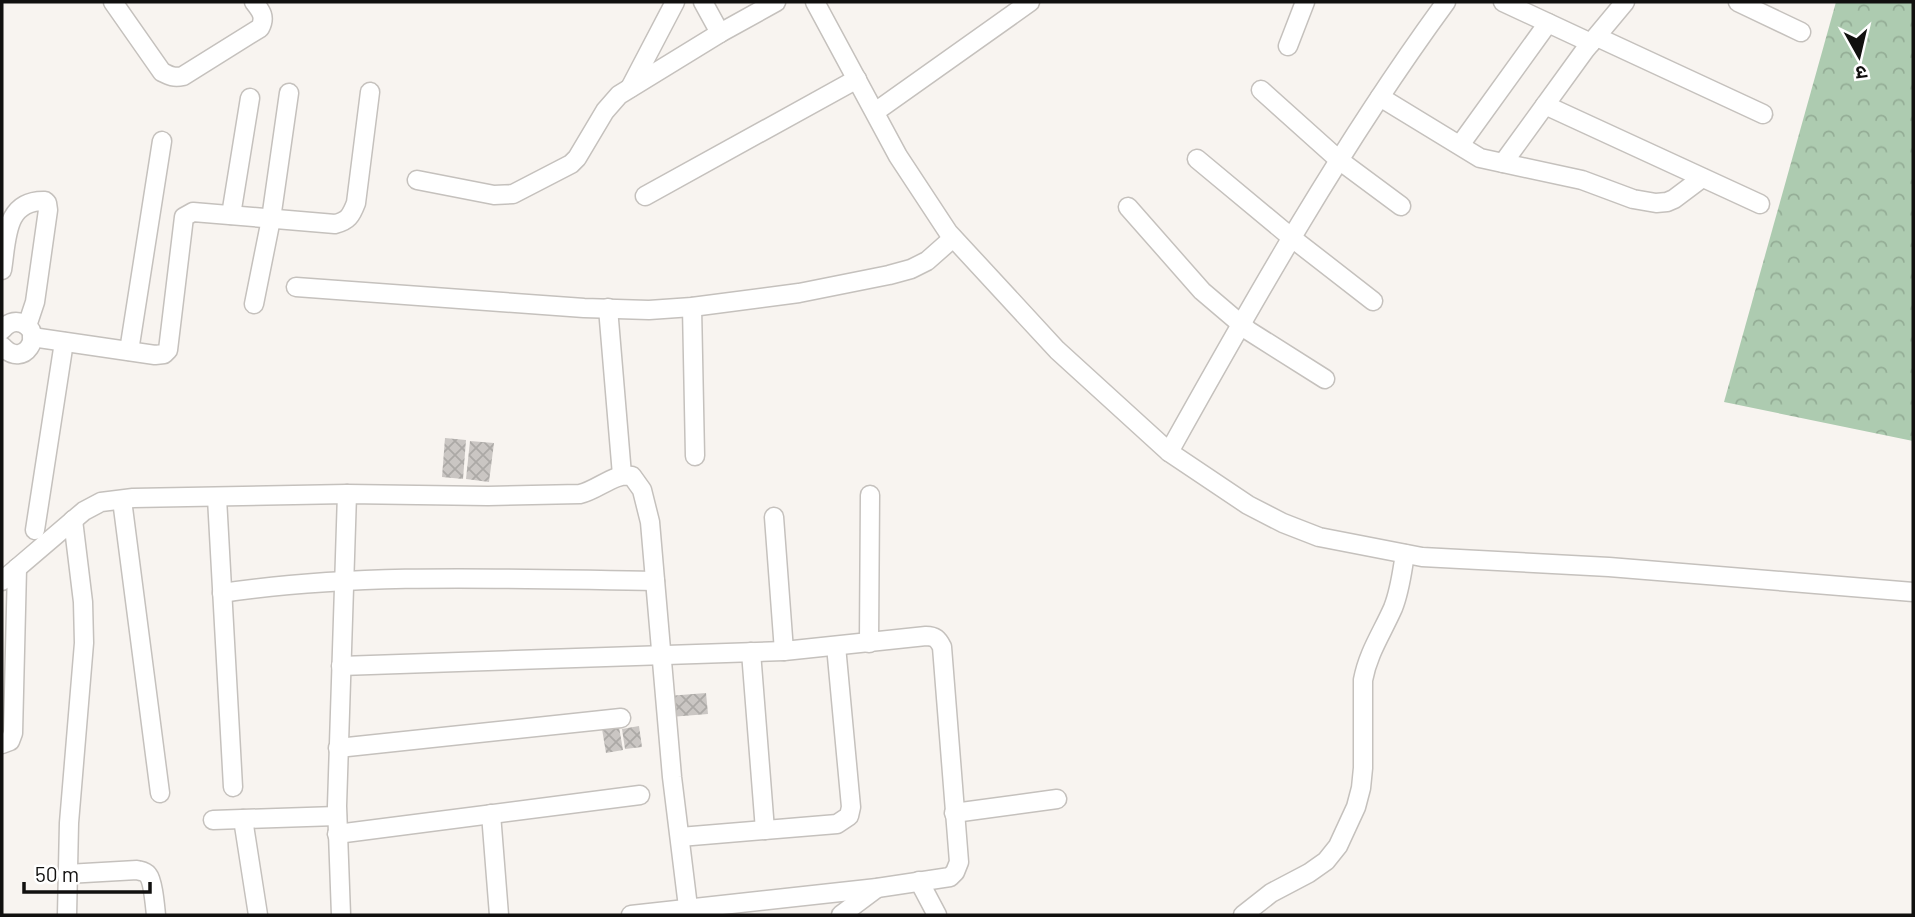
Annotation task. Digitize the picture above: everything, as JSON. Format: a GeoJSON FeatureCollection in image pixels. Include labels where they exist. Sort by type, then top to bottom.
{"type":"FeatureCollection","features":[{"type":"Feature","properties":{"kind":"street"},"geometry":{"type":"LineString","coordinates":[[113,2],[162,72],[170,77],[183,76],[260,28],[262,13],[254,2]]}},
{"type":"Feature","properties":{"kind":"street"},"geometry":{"type":"LineString","coordinates":[[630,88],[675,2]]}},
{"type":"Feature","properties":{"kind":"street"},"geometry":{"type":"LineString","coordinates":[[703,2],[720,33]]}},
{"type":"Feature","properties":{"kind":"street"},"geometry":{"type":"LineString","coordinates":[[417,180],[494,195],[513,194],[571,164],[605,111],[619,95],[776,2]]}},
{"type":"Feature","properties":{"kind":"street"},"geometry":{"type":"LineString","coordinates":[[815,2],[898,156],[953,238],[1057,350],[1169,453],[1248,505],[1319,537],[1422,557],[1609,567],[1913,592]]}},
{"type":"Feature","properties":{"kind":"street"},"geometry":{"type":"LineString","coordinates":[[875,111],[1030,2]]}},
{"type":"Feature","properties":{"kind":"street"},"geometry":{"type":"LineString","coordinates":[[1288,46],[1305,2]]}},
{"type":"Feature","properties":{"kind":"street"},"geometry":{"type":"LineString","coordinates":[[1169,453],[1339,160],[1406,57],[1446,2]]}},
{"type":"Feature","properties":{"kind":"street"},"geometry":{"type":"LineString","coordinates":[[1503,2],[1763,114]]}},
{"type":"Feature","properties":{"kind":"street"},"geometry":{"type":"LineString","coordinates":[[1503,163],[1625,2]]}},
{"type":"Feature","properties":{"kind":"street"},"geometry":{"type":"LineString","coordinates":[[1738,2],[1801,32]]}},
{"type":"Feature","properties":{"kind":"street"},"geometry":{"type":"LineString","coordinates":[[1460,145],[1548,23]]}},
{"type":"Feature","properties":{"kind":"street"},"geometry":{"type":"LineString","coordinates":[[645,196],[857,79]]}},
{"type":"Feature","properties":{"kind":"street"},"geometry":{"type":"LineString","coordinates":[[1261,90],[1339,160],[1401,206]]}},
{"type":"Feature","properties":{"kind":"street"},"geometry":{"type":"LineString","coordinates":[[2,329],[17,322],[30,331],[64,342],[164,354],[168,351],[184,217],[193,212],[335,225],[345,222],[352,215],[356,203],[370,92]]}},
{"type":"Feature","properties":{"kind":"street"},"geometry":{"type":"LineString","coordinates":[[254,304],[271,219],[289,93]]}},
{"type":"Feature","properties":{"kind":"street"},"geometry":{"type":"LineString","coordinates":[[1380,97],[1480,158],[1582,180],[1633,198],[1656,203],[1667,202],[1702,178]]}},
{"type":"Feature","properties":{"kind":"street"},"geometry":{"type":"LineString","coordinates":[[231,215],[250,98]]}},
{"type":"Feature","properties":{"kind":"street"},"geometry":{"type":"LineString","coordinates":[[1545,105],[1760,204]]}},
{"type":"Feature","properties":{"kind":"street"},"geometry":{"type":"LineString","coordinates":[[129,351],[162,141]]}},
{"type":"Feature","properties":{"kind":"street"},"geometry":{"type":"LineString","coordinates":[[1197,159],[1292,238],[1374,300]]}},
{"type":"Feature","properties":{"kind":"street"},"geometry":{"type":"LineString","coordinates":[[2,270],[11,217],[27,204],[45,201],[48,210],[30,331],[31,344],[21,354],[14,355],[2,346]]}},
{"type":"Feature","properties":{"kind":"street"},"geometry":{"type":"LineString","coordinates":[[1128,207],[1202,291],[1241,325],[1325,380]]}},
{"type":"Feature","properties":{"kind":"street"},"geometry":{"type":"LineString","coordinates":[[296,287],[608,308],[649,310],[692,307],[799,293],[889,275],[927,261],[953,238]]}},
{"type":"Feature","properties":{"kind":"street"},"geometry":{"type":"LineString","coordinates":[[692,307],[695,456]]}},
{"type":"Feature","properties":{"kind":"street"},"geometry":{"type":"LineString","coordinates":[[608,308],[622,475]]}},
{"type":"Feature","properties":{"kind":"street"},"geometry":{"type":"LineString","coordinates":[[35,530],[64,342]]}},
{"type":"Feature","properties":{"kind":"street"},"geometry":{"type":"LineString","coordinates":[[2,581],[73,520],[101,502],[347,494],[580,494],[622,475],[632,476],[642,490],[649,522],[672,777],[689,912]]}},
{"type":"Feature","properties":{"kind":"street"},"geometry":{"type":"LineString","coordinates":[[341,915],[337,825],[338,748],[347,494]]}},
{"type":"Feature","properties":{"kind":"street"},"geometry":{"type":"LineString","coordinates":[[869,643],[870,495]]}},
{"type":"Feature","properties":{"kind":"street"},"geometry":{"type":"LineString","coordinates":[[217,498],[233,787]]}},
{"type":"Feature","properties":{"kind":"street"},"geometry":{"type":"LineString","coordinates":[[122,500],[160,793]]}},
{"type":"Feature","properties":{"kind":"street"},"geometry":{"type":"LineString","coordinates":[[774,517],[784,651]]}},
{"type":"Feature","properties":{"kind":"street"},"geometry":{"type":"LineString","coordinates":[[67,915],[69,823],[84,643],[83,602],[73,520]]}},
{"type":"Feature","properties":{"kind":"street"},"geometry":{"type":"LineString","coordinates":[[1243,915],[1271,893],[1326,861],[1338,846],[1356,807],[1363,768],[1363,680],[1371,650],[1398,592],[1405,554]]}},
{"type":"Feature","properties":{"kind":"street"},"geometry":{"type":"LineString","coordinates":[[2,744],[10,741],[13,733],[17,568]]}},
{"type":"Feature","properties":{"kind":"street"},"geometry":{"type":"LineString","coordinates":[[222,593],[344,580],[438,578],[655,581]]}},
{"type":"Feature","properties":{"kind":"street"},"geometry":{"type":"LineString","coordinates":[[341,666],[784,651],[926,636],[934,636],[939,640],[942,648],[959,862],[955,872],[945,879],[689,912],[631,915]]}},
{"type":"Feature","properties":{"kind":"street"},"geometry":{"type":"LineString","coordinates":[[680,837],[837,824],[849,816],[851,807],[836,646]]}},
{"type":"Feature","properties":{"kind":"street"},"geometry":{"type":"LineString","coordinates":[[751,652],[765,830]]}},
{"type":"Feature","properties":{"kind":"street"},"geometry":{"type":"LineString","coordinates":[[338,748],[621,719]]}},
{"type":"Feature","properties":{"kind":"street"},"geometry":{"type":"LineString","coordinates":[[213,820],[243,819],[337,825],[491,814],[640,795]]}},
{"type":"Feature","properties":{"kind":"street"},"geometry":{"type":"LineString","coordinates":[[954,813],[1056,799]]}},
{"type":"Feature","properties":{"kind":"street"},"geometry":{"type":"LineString","coordinates":[[491,814],[499,915]]}},
{"type":"Feature","properties":{"kind":"street"},"geometry":{"type":"LineString","coordinates":[[243,819],[258,915]]}},
{"type":"Feature","properties":{"kind":"street"},"geometry":{"type":"LineString","coordinates":[[67,874],[136,870],[144,872],[150,882],[156,915]]}},
{"type":"Feature","properties":{"kind":"street"},"geometry":{"type":"LineString","coordinates":[[919,881],[937,915]]}},
{"type":"Feature","properties":{"kind":"street"},"geometry":{"type":"LineString","coordinates":[[841,915],[877,888]]}},
{"type":"Feature","properties":{"kind":"green space"},"geometry":{"type":"Polygon","coordinates":[[[1836,2],[1913,2],[1913,441],[1724,402],[1836,2]]]}},
{"type":"Feature","properties":{"kind":"building"},"geometry":{"type":"Polygon","coordinates":[[[445,438],[466,440],[463,479],[442,477],[445,438]]]}},
{"type":"Feature","properties":{"kind":"building"},"geometry":{"type":"Polygon","coordinates":[[[470,441],[494,443],[489,482],[466,479],[470,441]]]}},
{"type":"Feature","properties":{"kind":"building"},"geometry":{"type":"Polygon","coordinates":[[[706,693],[708,714],[670,717],[668,696],[706,693]]]}},
{"type":"Feature","properties":{"kind":"building"},"geometry":{"type":"Polygon","coordinates":[[[639,726],[642,747],[625,749],[622,729],[639,726]]]}},
{"type":"Feature","properties":{"kind":"building"},"geometry":{"type":"Polygon","coordinates":[[[619,727],[623,750],[606,753],[602,729],[619,727]]]}}]}
